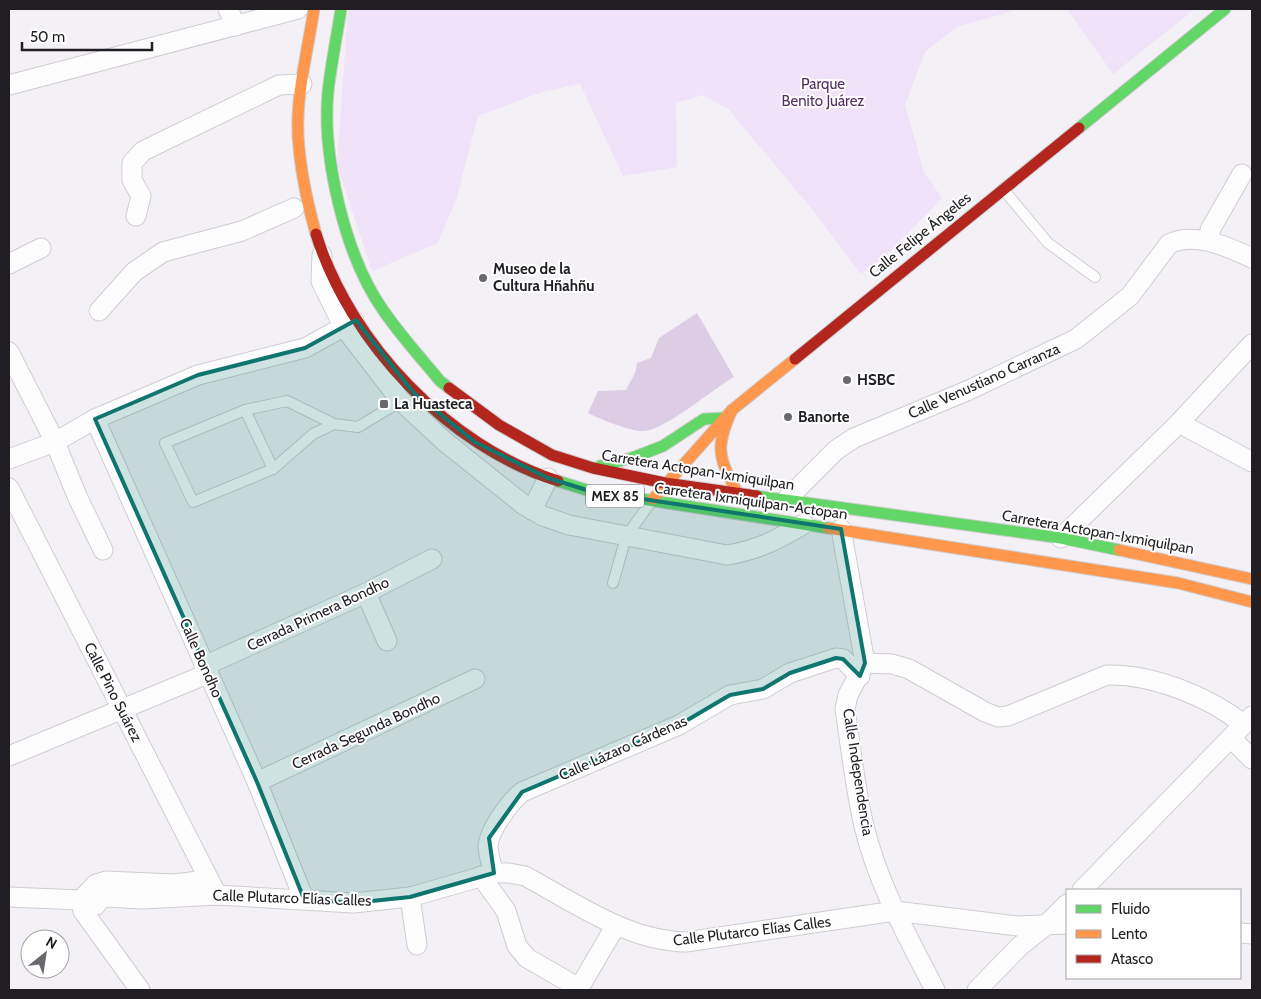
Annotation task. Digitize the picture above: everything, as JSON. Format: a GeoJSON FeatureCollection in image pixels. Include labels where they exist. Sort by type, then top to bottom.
{"type":"FeatureCollection","features":[{"type":"Feature","properties":{"kind":"main road"},"geometry":{"type":"LineString","coordinates":[[307,51],[314,9]]}},
{"type":"Feature","properties":{"kind":"main road","name":"Carretera Actopan-Ixmiquilpan"},"geometry":{"type":"LineString","coordinates":[[341,9],[328,92],[327,133],[338,203],[353,252],[382,309],[440,381],[499,425],[552,454],[593,468],[665,483],[1061,538],[1198,566],[1252,580]]}},
{"type":"Feature","properties":{"kind":"main road","name":"Calle Felipe Ángeles"},"geometry":{"type":"LineString","coordinates":[[651,502],[665,483],[728,414],[1225,9]]}},
{"type":"Feature","properties":{"kind":"main road"},"geometry":{"type":"LineString","coordinates":[[295,84],[298,134],[307,203],[320,246]]}},
{"type":"Feature","properties":{"kind":"main road","name":"Carretera Ixmiquilpan-Actopan"},"geometry":{"type":"LineString","coordinates":[[408,397],[485,449],[548,478],[590,492],[841,529],[1178,583],[1252,602]]}},
{"type":"Feature","properties":{"kind":"main road"},"geometry":{"type":"LineString","coordinates":[[593,468],[632,458],[662,446],[704,419],[728,414]]}},
{"type":"Feature","properties":{"kind":"main road"},"geometry":{"type":"LineString","coordinates":[[728,414],[720,437],[720,461],[737,492]]}},
{"type":"Feature","properties":{"kind":"street"},"geometry":{"type":"LineString","coordinates":[[228,9],[236,26]]}},
{"type":"Feature","properties":{"kind":"street"},"geometry":{"type":"LineString","coordinates":[[9,84],[298,9]]}},
{"type":"Feature","properties":{"kind":"street"},"geometry":{"type":"LineString","coordinates":[[307,51],[295,84],[294,208],[306,231],[320,246],[320,281],[349,323],[408,397],[464,458],[532,510],[569,525],[626,537],[727,555],[752,551],[772,543],[804,524]]}},
{"type":"Feature","properties":{"kind":"street"},"geometry":{"type":"LineString","coordinates":[[136,216],[141,196],[132,180],[132,163],[142,151],[280,85],[295,84]]}},
{"type":"Feature","properties":{"kind":"street"},"geometry":{"type":"LineString","coordinates":[[1242,174],[1210,230],[1211,242],[1252,258]]}},
{"type":"Feature","properties":{"kind":"street"},"geometry":{"type":"LineString","coordinates":[[100,311],[134,272],[162,252],[242,231],[294,208]]}},
{"type":"Feature","properties":{"kind":"street","name":"Calle Venustiano Carranza"},"geometry":{"type":"LineString","coordinates":[[786,500],[836,450],[854,438],[969,390],[1076,339],[1130,296],[1169,244],[1178,240],[1191,239],[1211,242]]}},
{"type":"Feature","properties":{"kind":"street"},"geometry":{"type":"LineString","coordinates":[[9,264],[41,248]]}},
{"type":"Feature","properties":{"kind":"street"},"geometry":{"type":"LineString","coordinates":[[9,459],[55,442],[95,418],[198,375],[305,348],[349,323]]}},
{"type":"Feature","properties":{"kind":"street"},"geometry":{"type":"LineString","coordinates":[[1061,538],[1179,423],[1252,344]]}},
{"type":"Feature","properties":{"kind":"street"},"geometry":{"type":"LineString","coordinates":[[9,352],[55,442],[77,496],[103,550]]}},
{"type":"Feature","properties":{"kind":"street","name":"Calle Bondho"},"geometry":{"type":"LineString","coordinates":[[95,418],[257,782],[304,899]]}},
{"type":"Feature","properties":{"kind":"street"},"geometry":{"type":"LineString","coordinates":[[1179,423],[1252,462]]}},
{"type":"Feature","properties":{"kind":"street"},"geometry":{"type":"LineString","coordinates":[[464,458],[475,442]]}},
{"type":"Feature","properties":{"kind":"street"},"geometry":{"type":"LineString","coordinates":[[532,510],[548,478]]}},
{"type":"Feature","properties":{"kind":"street","name":"Calle Pino Suárez"},"geometry":{"type":"LineString","coordinates":[[9,488],[213,887]]}},
{"type":"Feature","properties":{"kind":"street"},"geometry":{"type":"LineString","coordinates":[[841,529],[862,669],[892,664],[909,669],[985,712],[998,717],[1008,716],[1107,675],[1144,678],[1206,700],[1226,711],[1242,726],[1252,759]]}},
{"type":"Feature","properties":{"kind":"street","name":"Cerrada Primera Bondho"},"geometry":{"type":"LineString","coordinates":[[9,756],[122,710],[432,559]]}},
{"type":"Feature","properties":{"kind":"street"},"geometry":{"type":"LineString","coordinates":[[366,592],[387,641]]}},
{"type":"Feature","properties":{"kind":"street","name":"Calle Lázaro Cárdenas"},"geometry":{"type":"LineString","coordinates":[[487,875],[489,838],[512,800],[522,792],[679,725],[730,695],[763,689],[790,673],[836,658],[843,659],[862,669]]}},
{"type":"Feature","properties":{"kind":"street","name":"Calle Independencia"},"geometry":{"type":"LineString","coordinates":[[862,669],[848,695],[845,709],[864,826],[878,872],[895,911],[935,990]]}},
{"type":"Feature","properties":{"kind":"street","name":"Cerrada Segunda Bondho"},"geometry":{"type":"LineString","coordinates":[[257,782],[475,678]]}},
{"type":"Feature","properties":{"kind":"street"},"geometry":{"type":"LineString","coordinates":[[1083,889],[1242,726]]}},
{"type":"Feature","properties":{"kind":"street","name":"Calle Plutarco Elías Calles"},"geometry":{"type":"LineString","coordinates":[[9,897],[89,903],[106,896],[142,899],[213,887],[304,899],[353,903],[410,898],[487,875],[509,873],[525,876],[616,925],[664,942],[686,942],[895,911],[1018,926],[1066,924]]}},
{"type":"Feature","properties":{"kind":"street"},"geometry":{"type":"LineString","coordinates":[[487,875],[506,911],[517,946],[527,958],[579,989],[616,925]]}},
{"type":"Feature","properties":{"kind":"street"},"geometry":{"type":"LineString","coordinates":[[410,898],[417,945]]}},
{"type":"Feature","properties":{"kind":"street"},"geometry":{"type":"LineString","coordinates":[[89,903],[83,911],[140,990]]}},
{"type":"Feature","properties":{"kind":"street"},"geometry":{"type":"LineString","coordinates":[[977,990],[1020,946],[1045,926],[1066,905]]}},
{"type":"Feature","properties":{"kind":"lane"},"geometry":{"type":"LineString","coordinates":[[1003,188],[1048,243],[1095,277]]}},
{"type":"Feature","properties":{"kind":"lane"},"geometry":{"type":"LineString","coordinates":[[334,424],[313,434],[273,469],[194,502],[165,443],[245,410],[287,401],[334,424],[358,427],[408,397]]}},
{"type":"Feature","properties":{"kind":"lane"},"geometry":{"type":"LineString","coordinates":[[245,410],[273,469]]}},
{"type":"Feature","properties":{"kind":"lane"},"geometry":{"type":"LineString","coordinates":[[613,583],[626,537],[651,502]]}},
{"type":"Feature","properties":{"kind":"highlighted area"},"geometry":{"type":"Polygon","coordinates":[[[356,320],[414,393],[475,442],[548,478],[590,491],[841,529],[865,663],[860,676],[843,659],[836,658],[790,673],[763,689],[730,695],[679,725],[522,792],[489,838],[494,873],[410,897],[353,903],[304,899],[257,782],[95,419],[198,375],[305,348],[356,320]]]}},
{"type":"Feature","properties":{"kind":"green space","name":"Parque Benito Juárez"},"geometry":{"type":"Polygon","coordinates":[[[348,9],[1020,9],[957,27],[925,52],[905,105],[924,172],[942,198],[887,255],[861,274],[816,214],[728,109],[703,95],[676,103],[677,167],[623,176],[580,84],[542,92],[478,116],[456,200],[438,243],[372,271],[337,165],[348,9]]]}},
{"type":"Feature","properties":{"kind":"green space"},"geometry":{"type":"Polygon","coordinates":[[[1067,9],[1195,9],[1113,74],[1067,9]]]}},
{"type":"Feature","properties":{"kind":"shaded area"},"geometry":{"type":"Polygon","coordinates":[[[697,313],[734,377],[676,417],[653,429],[638,431],[608,422],[588,413],[598,391],[626,390],[635,373],[637,363],[651,358],[659,338],[697,313]]]}},
{"type":"Feature","properties":{"kind":"traffic: fast"},"geometry":{"type":"LineString","coordinates":[[341,9],[329,82],[327,118],[333,175],[347,234],[369,288],[383,310],[440,381],[449,388]]}},
{"type":"Feature","properties":{"kind":"traffic: fast"},"geometry":{"type":"LineString","coordinates":[[1079,128],[1225,9]]}},
{"type":"Feature","properties":{"kind":"traffic: fast"},"geometry":{"type":"LineString","coordinates":[[600,466],[632,458],[663,446],[704,419],[724,418]]}},
{"type":"Feature","properties":{"kind":"traffic: fast"},"geometry":{"type":"LineString","coordinates":[[558,481],[590,491],[828,528]]}},
{"type":"Feature","properties":{"kind":"traffic: fast"},"geometry":{"type":"LineString","coordinates":[[757,496],[1061,538],[1119,550]]}},
{"type":"Feature","properties":{"kind":"traffic: slow"},"geometry":{"type":"LineString","coordinates":[[314,9],[301,88],[298,135],[304,185],[316,234]]}},
{"type":"Feature","properties":{"kind":"traffic: slow"},"geometry":{"type":"LineString","coordinates":[[653,499],[732,410],[795,359]]}},
{"type":"Feature","properties":{"kind":"traffic: slow"},"geometry":{"type":"LineString","coordinates":[[732,410],[723,434],[721,452],[726,470],[737,492]]}},
{"type":"Feature","properties":{"kind":"traffic: slow"},"geometry":{"type":"LineString","coordinates":[[828,528],[1178,583],[1252,602]]}},
{"type":"Feature","properties":{"kind":"traffic: slow"},"geometry":{"type":"LineString","coordinates":[[1119,550],[1252,579]]}},
{"type":"Feature","properties":{"kind":"traffic: jam"},"geometry":{"type":"LineString","coordinates":[[795,359],[1079,128]]}},
{"type":"Feature","properties":{"kind":"traffic: jam"},"geometry":{"type":"LineString","coordinates":[[316,234],[332,275],[353,314],[379,351],[409,386],[442,417],[479,443],[518,465],[558,481]]}},
{"type":"Feature","properties":{"kind":"traffic: jam"},"geometry":{"type":"LineString","coordinates":[[449,388],[499,425],[552,455],[593,468],[665,483],[757,496]]}},
{"type":"Feature","properties":{"kind":"place","name":"Museo de la Cultura Hñahñu"},"geometry":{"type":"Point","coordinates":[483,278]}},
{"type":"Feature","properties":{"kind":"place","name":"HSBC"},"geometry":{"type":"Point","coordinates":[847,380]}},
{"type":"Feature","properties":{"kind":"place","name":"La Huasteca"},"geometry":{"type":"Point","coordinates":[384,404]}},
{"type":"Feature","properties":{"kind":"place","name":"Banorte"},"geometry":{"type":"Point","coordinates":[788,417]}}]}
